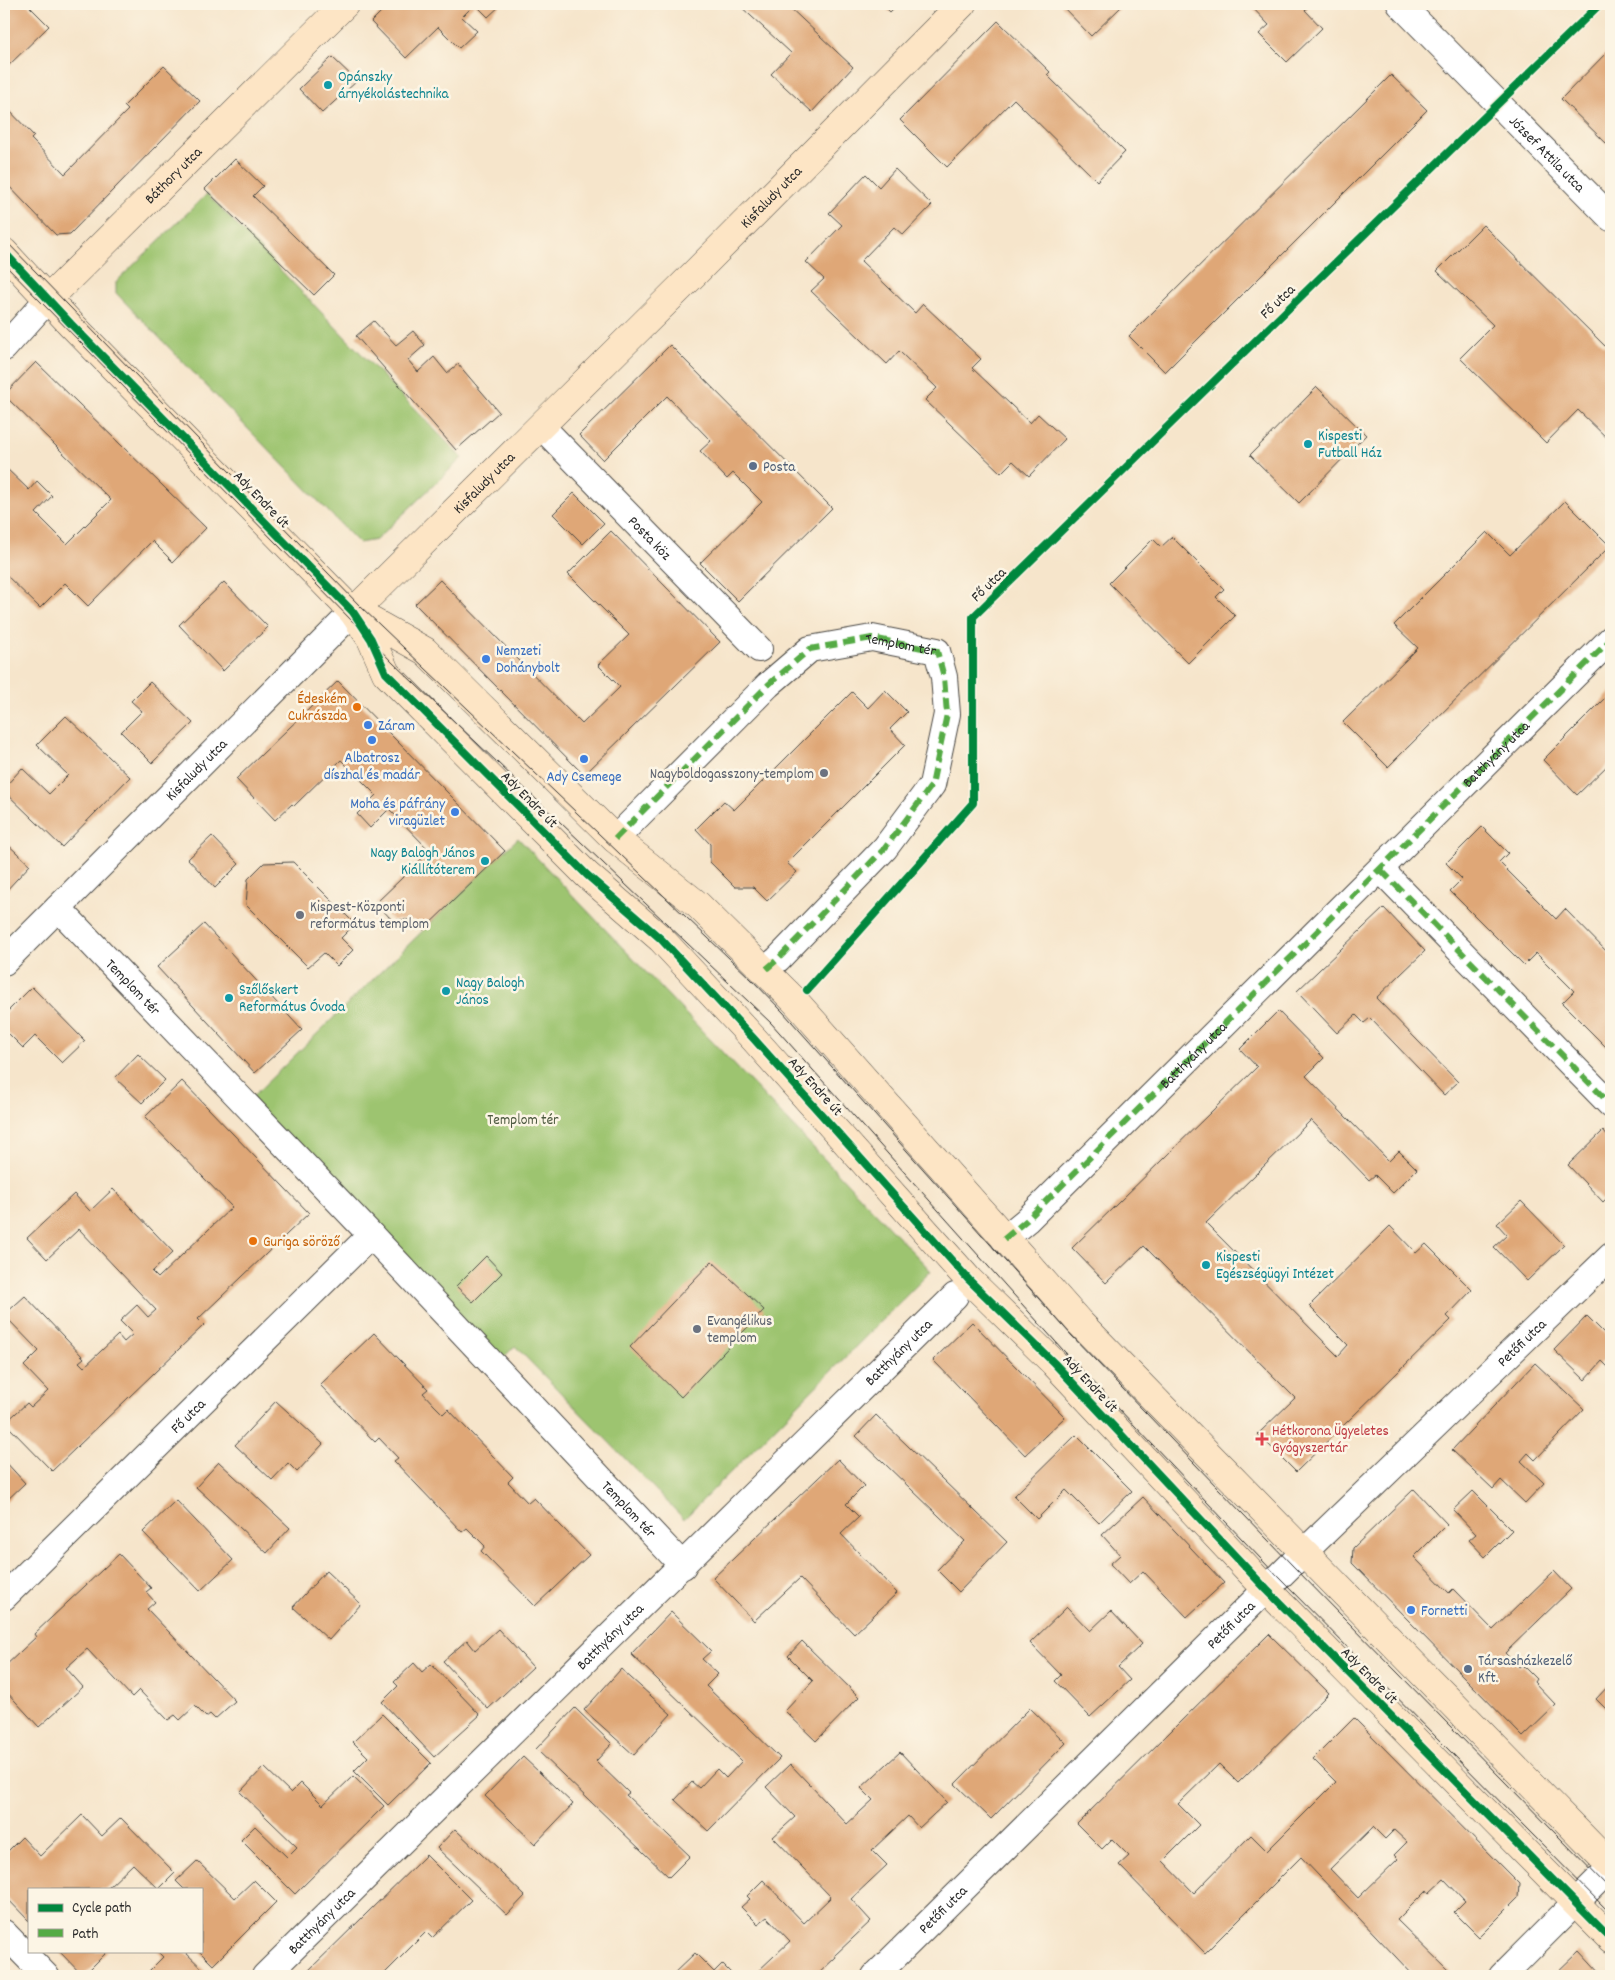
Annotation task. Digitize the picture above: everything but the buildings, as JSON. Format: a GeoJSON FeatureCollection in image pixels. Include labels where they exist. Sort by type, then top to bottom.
{"type":"FeatureCollection","features":[{"type":"Feature","properties":{"kind":"street","name":"Báthory utca"},"geometry":{"type":"LineString","coordinates":[[4,348],[48,299],[345,4]]}},
{"type":"Feature","properties":{"kind":"street","name":"Kisfaludy utca"},"geometry":{"type":"LineString","coordinates":[[4,962],[962,4]]}},
{"type":"Feature","properties":{"kind":"street","name":"József Attila utca"},"geometry":{"type":"LineString","coordinates":[[1400,4],[1611,218]]}},
{"type":"Feature","properties":{"kind":"street","name":"Ady Endre út"},"geometry":{"type":"LineString","coordinates":[[4,252],[353,612],[371,639],[386,673],[587,875],[661,939],[754,1038],[969,1280],[1054,1363],[1267,1590],[1611,1939]]}},
{"type":"Feature","properties":{"kind":"street","name":"Posta köz"},"geometry":{"type":"LineString","coordinates":[[541,426],[759,649]]}},
{"type":"Feature","properties":{"kind":"street","name":"Ady Endre út"},"geometry":{"type":"LineString","coordinates":[[353,612],[425,651],[615,839],[698,905],[795,1001],[1080,1323],[1611,1866]]}},
{"type":"Feature","properties":{"kind":"street","name":"Templom tér"},"geometry":{"type":"LineString","coordinates":[[615,839],[768,685],[810,649],[872,638],[937,651],[944,677],[948,714],[932,785],[885,848],[778,959],[764,971]]}},
{"type":"Feature","properties":{"kind":"street","name":"Batthyány utca"},"geometry":{"type":"LineString","coordinates":[[1004,1239],[1034,1213],[1381,870],[1611,639]]}},
{"type":"Feature","properties":{"kind":"street"},"geometry":{"type":"LineString","coordinates":[[1381,870],[1611,1105]]}},
{"type":"Feature","properties":{"kind":"street","name":"Templom tér"},"geometry":{"type":"LineString","coordinates":[[58,908],[371,1235],[683,1566]]}},
{"type":"Feature","properties":{"kind":"street","name":"Fő utca"},"geometry":{"type":"LineString","coordinates":[[4,1597],[371,1235]]}},
{"type":"Feature","properties":{"kind":"street","name":"Petőfi utca"},"geometry":{"type":"LineString","coordinates":[[875,1976],[1304,1552],[1611,1256]]}},
{"type":"Feature","properties":{"kind":"street","name":"Batthyány utca"},"geometry":{"type":"LineString","coordinates":[[265,1976],[955,1296]]}},
{"type":"Feature","properties":{"kind":"street"},"geometry":{"type":"LineString","coordinates":[[1502,1976],[1611,1866]]}},
{"type":"Feature","properties":{"kind":"street"},"geometry":{"type":"LineString","coordinates":[[4,1933],[46,1976]]}},
{"type":"Feature","properties":{"kind":"green space"},"geometry":{"type":"Polygon","coordinates":[[[207,194],[462,458],[376,540],[359,543],[116,293],[116,282],[207,194]]]}},
{"type":"Feature","properties":{"kind":"green space","name":"Templom tér"},"geometry":{"type":"Polygon","coordinates":[[[518,838],[931,1271],[684,1519],[515,1346],[495,1366],[245,1104],[518,838]]]}},
{"type":"Feature","properties":{"kind":"tram line"},"geometry":{"type":"LineString","coordinates":[[4,239],[360,606],[751,979],[783,1012],[1072,1336],[1292,1565],[1611,1890]]}},
{"type":"Feature","properties":{"kind":"tram line"},"geometry":{"type":"LineString","coordinates":[[4,264],[393,663],[771,1023],[1063,1350],[1279,1578],[1611,1914]]}},
{"type":"Feature","properties":{"kind":"marked path"},"geometry":{"type":"LineString","coordinates":[[615,839],[768,685],[810,649],[872,638],[937,651],[944,677],[947,714],[932,785],[885,848],[778,959],[764,971]]}},
{"type":"Feature","properties":{"kind":"marked path"},"geometry":{"type":"LineString","coordinates":[[1004,1239],[1027,1220],[1611,639]]}},
{"type":"Feature","properties":{"kind":"marked path"},"geometry":{"type":"LineString","coordinates":[[1381,870],[1611,1105]]}},
{"type":"Feature","properties":{"kind":"cycle path"},"geometry":{"type":"LineString","coordinates":[[807,990],[973,803],[973,617],[1600,4]]}},
{"type":"Feature","properties":{"kind":"cycle path"},"geometry":{"type":"LineString","coordinates":[[4,252],[71,324],[353,612],[371,639],[386,673],[587,875],[661,939],[754,1039],[969,1280],[1054,1363],[1267,1590],[1611,1939]]}},
{"type":"Feature","properties":{"kind":"place","name":"Opánszky árnyékolástechnika"},"geometry":{"type":"Point","coordinates":[328,85]}},
{"type":"Feature","properties":{"kind":"place","name":"Kispesti Futball Ház"},"geometry":{"type":"Point","coordinates":[1308,444]}},
{"type":"Feature","properties":{"kind":"place","name":"Posta"},"geometry":{"type":"Point","coordinates":[753,466]}},
{"type":"Feature","properties":{"kind":"place","name":"Nemzeti Dohánybolt"},"geometry":{"type":"Point","coordinates":[486,659]}},
{"type":"Feature","properties":{"kind":"place","name":"Édeském Cukrászda"},"geometry":{"type":"Point","coordinates":[357,707]}},
{"type":"Feature","properties":{"kind":"place","name":"Záram"},"geometry":{"type":"Point","coordinates":[368,725]}},
{"type":"Feature","properties":{"kind":"place","name":"Albatrosz díszhal és madár"},"geometry":{"type":"Point","coordinates":[372,740]}},
{"type":"Feature","properties":{"kind":"place","name":"Ady Csemege"},"geometry":{"type":"Point","coordinates":[584,759]}},
{"type":"Feature","properties":{"kind":"place","name":"Nagyboldogasszony-templom"},"geometry":{"type":"Point","coordinates":[824,773]}},
{"type":"Feature","properties":{"kind":"place","name":"Moha és páfrány viragüzlet"},"geometry":{"type":"Point","coordinates":[455,812]}},
{"type":"Feature","properties":{"kind":"place","name":"Nagy Balogh János Kiállítóterem"},"geometry":{"type":"Point","coordinates":[485,861]}},
{"type":"Feature","properties":{"kind":"place","name":"Kispest-Központi református templom"},"geometry":{"type":"Point","coordinates":[300,915]}},
{"type":"Feature","properties":{"kind":"place","name":"Nagy Balogh János"},"geometry":{"type":"Point","coordinates":[446,991]}},
{"type":"Feature","properties":{"kind":"place","name":"Szőlőskert Református Óvoda"},"geometry":{"type":"Point","coordinates":[229,998]}},
{"type":"Feature","properties":{"kind":"place","name":"Guriga söröző"},"geometry":{"type":"Point","coordinates":[253,1241]}},
{"type":"Feature","properties":{"kind":"place","name":"Kispesti Egészségügyi Intézet"},"geometry":{"type":"Point","coordinates":[1206,1265]}},
{"type":"Feature","properties":{"kind":"place","name":"Evangélikus templom"},"geometry":{"type":"Point","coordinates":[697,1329]}},
{"type":"Feature","properties":{"kind":"place","name":"Hétkorona Ügyeletes Gyógyszertár"},"geometry":{"type":"Point","coordinates":[1262,1439]}},
{"type":"Feature","properties":{"kind":"place","name":"Fornetti"},"geometry":{"type":"Point","coordinates":[1411,1610]}},
{"type":"Feature","properties":{"kind":"place","name":"Társasházkezelő Kft."},"geometry":{"type":"Point","coordinates":[1468,1669]}}]}
